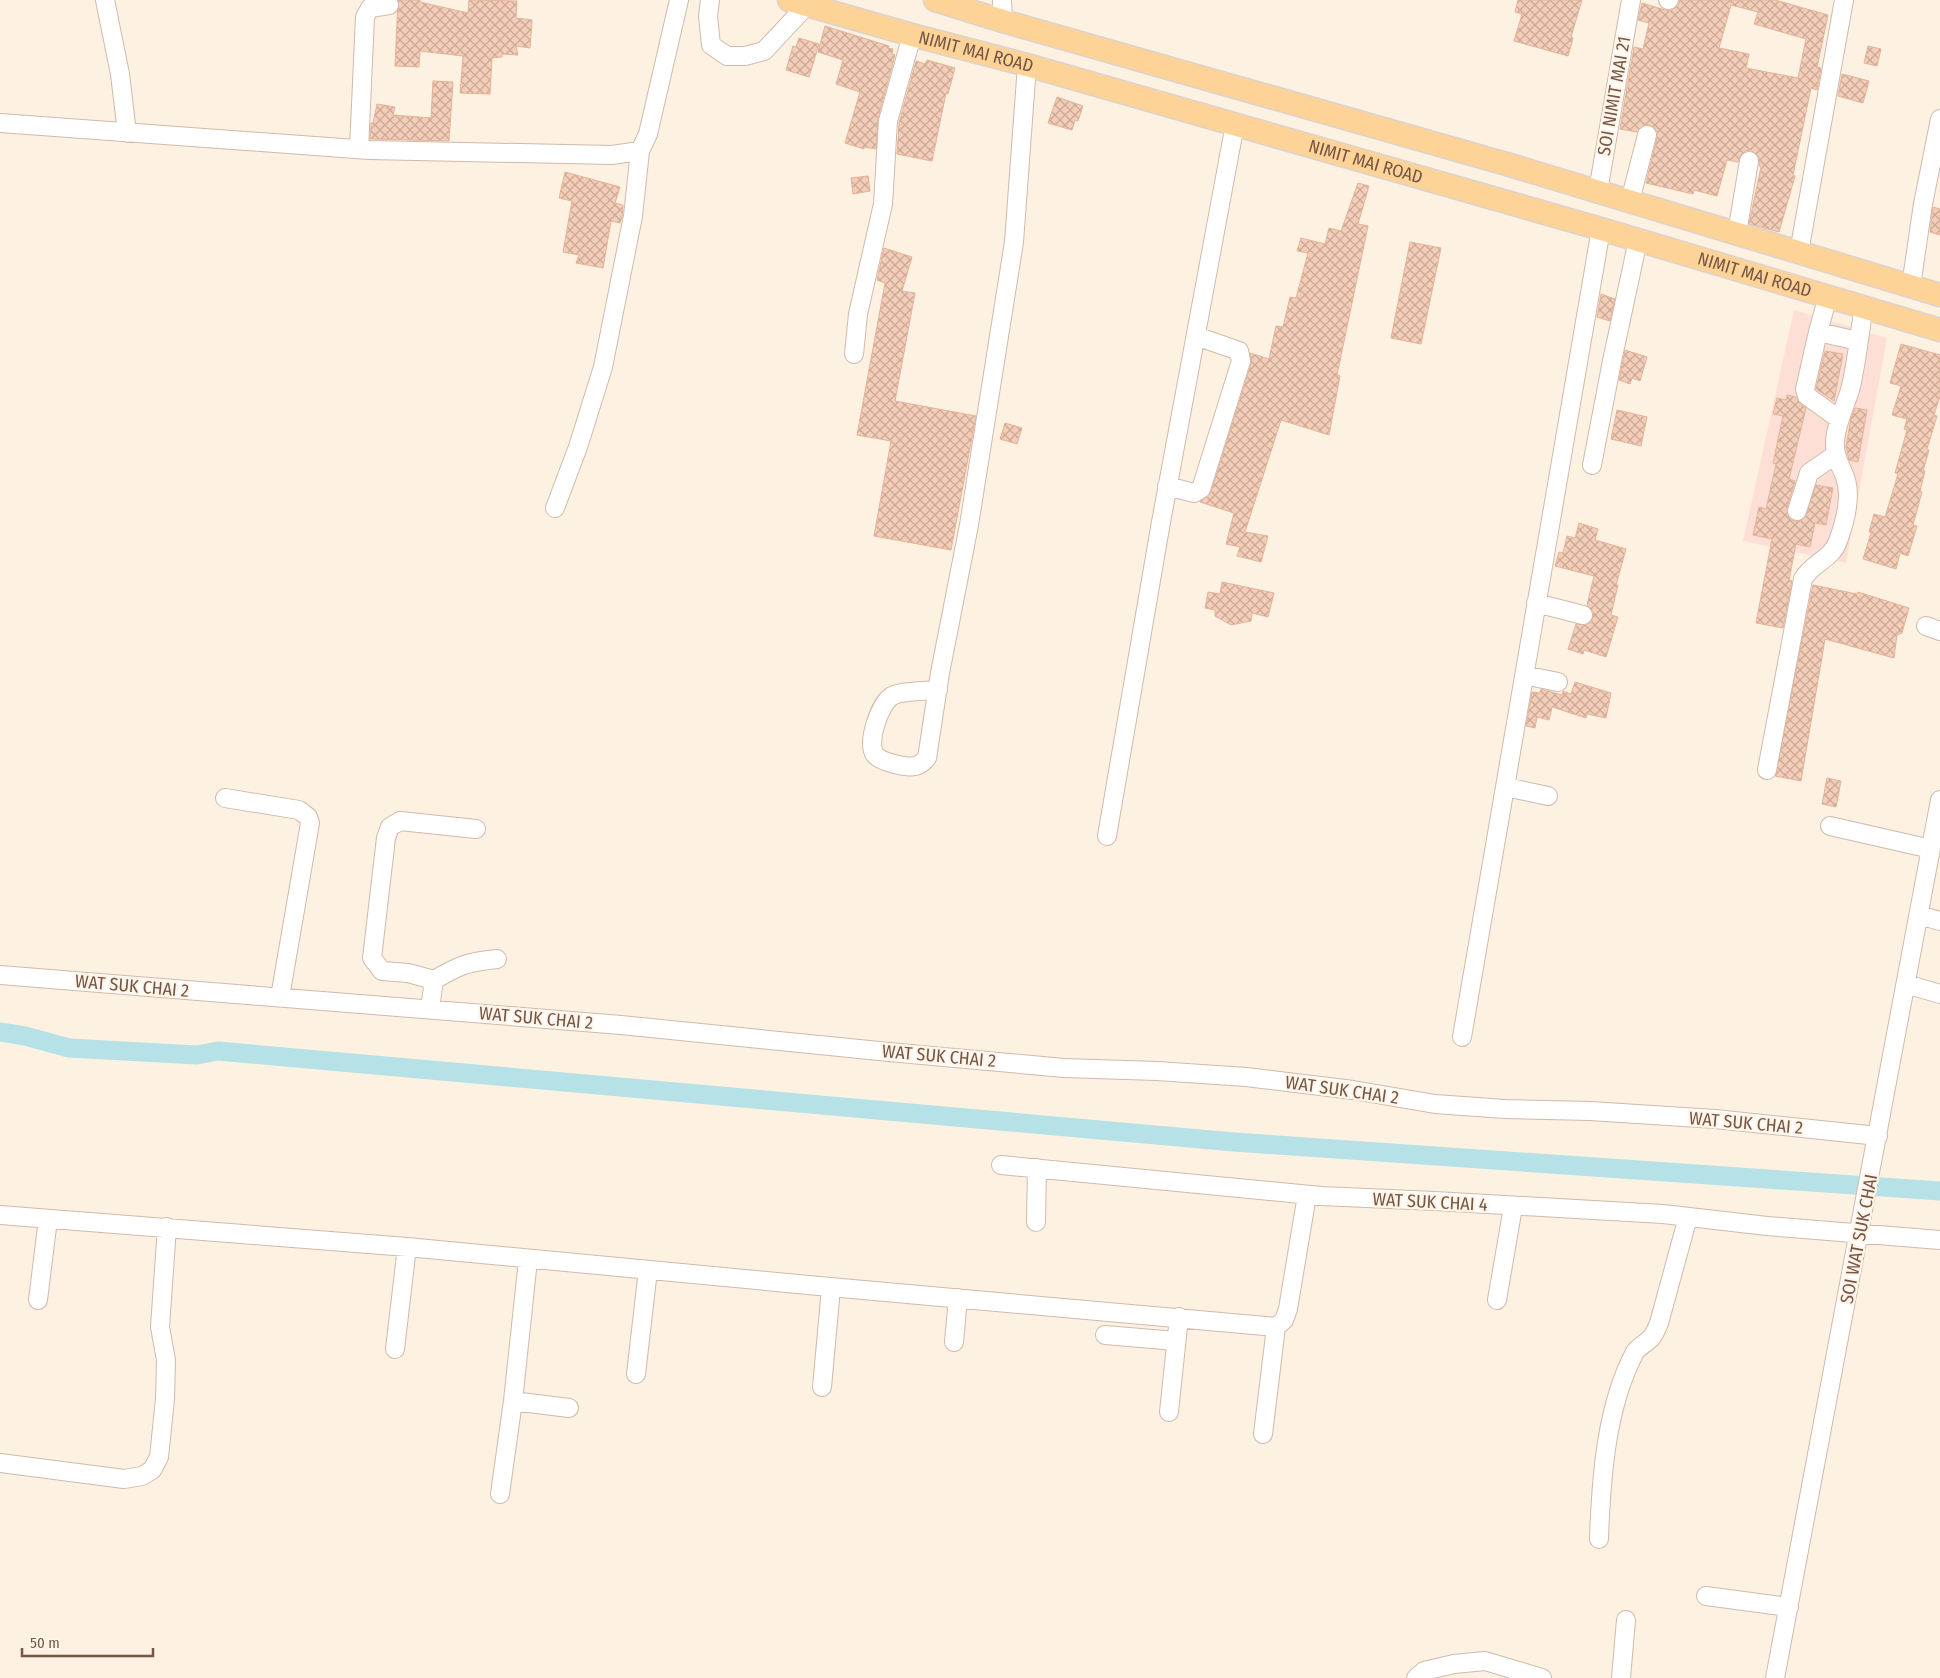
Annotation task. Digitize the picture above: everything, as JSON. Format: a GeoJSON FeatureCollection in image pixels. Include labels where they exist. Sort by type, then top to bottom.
{"type":"FeatureCollection","features":[{"type":"Feature","properties":{"kind":"main road","name":"NIMIT MAI ROAD"},"geometry":{"type":"LineString","coordinates":[[935,0],[1002,10],[1940,295]]}},
{"type":"Feature","properties":{"kind":"main road","name":"NIMIT MAI ROAD"},"geometry":{"type":"LineString","coordinates":[[798,3],[1235,124],[1601,229],[1940,330]]}},
{"type":"Feature","properties":{"kind":"street"},"geometry":{"type":"LineString","coordinates":[[105,0],[120,74],[127,133]]}},
{"type":"Feature","properties":{"kind":"street"},"geometry":{"type":"LineString","coordinates":[[555,508],[578,446],[603,367],[633,216],[640,151],[648,134],[679,0]]}},
{"type":"Feature","properties":{"kind":"street"},"geometry":{"type":"LineString","coordinates":[[710,0],[708,16],[711,45],[727,56],[745,56],[764,51],[798,3]]}},
{"type":"Feature","properties":{"kind":"street","name":"SOI NIMIT MAI 21"},"geometry":{"type":"LineString","coordinates":[[1598,191],[1630,0]]}},
{"type":"Feature","properties":{"kind":"street"},"geometry":{"type":"LineString","coordinates":[[1798,252],[1844,0]]}},
{"type":"Feature","properties":{"kind":"street"},"geometry":{"type":"LineString","coordinates":[[359,149],[365,17],[370,8],[389,5]]}},
{"type":"Feature","properties":{"kind":"street"},"geometry":{"type":"LineString","coordinates":[[854,354],[858,314],[883,204],[888,122],[912,35]]}},
{"type":"Feature","properties":{"kind":"street"},"geometry":{"type":"LineString","coordinates":[[938,690],[894,694],[886,701],[880,711],[871,745],[875,754],[883,761],[912,767],[922,764],[927,758],[969,525],[1014,242],[1027,65]]}},
{"type":"Feature","properties":{"kind":"street"},"geometry":{"type":"LineString","coordinates":[[1911,286],[1923,204],[1940,119]]}},
{"type":"Feature","properties":{"kind":"street"},"geometry":{"type":"LineString","coordinates":[[0,123],[359,149],[612,155],[640,151]]}},
{"type":"Feature","properties":{"kind":"street"},"geometry":{"type":"LineString","coordinates":[[1107,836],[1168,486],[1235,124]]}},
{"type":"Feature","properties":{"kind":"street"},"geometry":{"type":"LineString","coordinates":[[1630,201],[1646,135]]}},
{"type":"Feature","properties":{"kind":"street"},"geometry":{"type":"LineString","coordinates":[[1737,233],[1749,161]]}},
{"type":"Feature","properties":{"kind":"street"},"geometry":{"type":"LineString","coordinates":[[1462,1038],[1601,229]]}},
{"type":"Feature","properties":{"kind":"street"},"geometry":{"type":"LineString","coordinates":[[1592,465],[1638,240]]}},
{"type":"Feature","properties":{"kind":"street"},"geometry":{"type":"LineString","coordinates":[[1828,296],[1805,389],[1807,396],[1839,419]]}},
{"type":"Feature","properties":{"kind":"street"},"geometry":{"type":"LineString","coordinates":[[1767,770],[1803,579],[1812,567],[1827,557],[1833,550],[1838,541],[1846,508],[1847,486],[1835,455],[1835,440],[1839,419],[1849,392],[1864,307]]}},
{"type":"Feature","properties":{"kind":"street"},"geometry":{"type":"LineString","coordinates":[[1818,332],[1858,341]]}},
{"type":"Feature","properties":{"kind":"street"},"geometry":{"type":"LineString","coordinates":[[1168,486],[1194,493],[1201,489],[1242,361],[1238,351],[1196,336]]}},
{"type":"Feature","properties":{"kind":"street"},"geometry":{"type":"LineString","coordinates":[[1797,511],[1809,472],[1835,455]]}},
{"type":"Feature","properties":{"kind":"street"},"geometry":{"type":"LineString","coordinates":[[1536,603],[1583,615]]}},
{"type":"Feature","properties":{"kind":"street"},"geometry":{"type":"LineString","coordinates":[[1524,675],[1558,682]]}},
{"type":"Feature","properties":{"kind":"street"},"geometry":{"type":"LineString","coordinates":[[1506,787],[1548,796]]}},
{"type":"Feature","properties":{"kind":"street"},"geometry":{"type":"LineString","coordinates":[[225,798],[299,810],[308,817],[310,823],[280,997]]}},
{"type":"Feature","properties":{"kind":"street","name":"SOI WAT SUK CHAI"},"geometry":{"type":"LineString","coordinates":[[1775,1678],[1919,914],[1934,854],[1940,800]]}},
{"type":"Feature","properties":{"kind":"street"},"geometry":{"type":"LineString","coordinates":[[476,829],[400,821],[390,827],[386,838],[372,958],[382,971],[408,973],[434,980],[470,962],[496,960]]}},
{"type":"Feature","properties":{"kind":"street"},"geometry":{"type":"LineString","coordinates":[[1830,826],[1934,854]]}},
{"type":"Feature","properties":{"kind":"street"},"geometry":{"type":"LineString","coordinates":[[1919,914],[1940,920]]}},
{"type":"Feature","properties":{"kind":"street","name":"WAT SUK CHAI 2"},"geometry":{"type":"LineString","coordinates":[[0,975],[621,1025],[1064,1068],[1157,1071],[1246,1077],[1354,1090],[1435,1104],[1715,1119],[1878,1136]]}},
{"type":"Feature","properties":{"kind":"street"},"geometry":{"type":"LineString","coordinates":[[430,1009],[434,980]]}},
{"type":"Feature","properties":{"kind":"street"},"geometry":{"type":"LineString","coordinates":[[1906,984],[1940,994]]}},
{"type":"Feature","properties":{"kind":"street","name":"WAT SUK CHAI 4"},"geometry":{"type":"LineString","coordinates":[[1001,1165],[1307,1195],[1663,1214],[1860,1234],[1940,1240]]}},
{"type":"Feature","properties":{"kind":"street"},"geometry":{"type":"LineString","coordinates":[[1036,1222],[1037,1168]]}},
{"type":"Feature","properties":{"kind":"street"},"geometry":{"type":"LineString","coordinates":[[1263,1434],[1276,1327],[1284,1320],[1288,1309],[1307,1195]]}},
{"type":"Feature","properties":{"kind":"street"},"geometry":{"type":"LineString","coordinates":[[1497,1300],[1513,1207]]}},
{"type":"Feature","properties":{"kind":"street"},"geometry":{"type":"LineString","coordinates":[[0,1215],[407,1247],[831,1288],[1276,1327]]}},
{"type":"Feature","properties":{"kind":"street"},"geometry":{"type":"LineString","coordinates":[[1599,1539],[1600,1499],[1611,1422],[1624,1376],[1636,1350],[1651,1337],[1659,1323],[1688,1217]]}},
{"type":"Feature","properties":{"kind":"street"},"geometry":{"type":"LineString","coordinates":[[38,1300],[48,1219]]}},
{"type":"Feature","properties":{"kind":"street"},"geometry":{"type":"LineString","coordinates":[[0,1463],[124,1479],[142,1476],[152,1470],[159,1458],[165,1399],[166,1360],[160,1327],[167,1227]]}},
{"type":"Feature","properties":{"kind":"street"},"geometry":{"type":"LineString","coordinates":[[395,1349],[407,1247]]}},
{"type":"Feature","properties":{"kind":"street"},"geometry":{"type":"LineString","coordinates":[[500,1494],[513,1401],[528,1260]]}},
{"type":"Feature","properties":{"kind":"street"},"geometry":{"type":"LineString","coordinates":[[636,1374],[648,1270]]}},
{"type":"Feature","properties":{"kind":"street"},"geometry":{"type":"LineString","coordinates":[[822,1387],[831,1288]]}},
{"type":"Feature","properties":{"kind":"street"},"geometry":{"type":"LineString","coordinates":[[954,1342],[958,1298]]}},
{"type":"Feature","properties":{"kind":"street"},"geometry":{"type":"LineString","coordinates":[[1169,1412],[1179,1317]]}},
{"type":"Feature","properties":{"kind":"street"},"geometry":{"type":"LineString","coordinates":[[1105,1335],[1176,1342]]}},
{"type":"Feature","properties":{"kind":"street"},"geometry":{"type":"LineString","coordinates":[[513,1401],[569,1408]]}},
{"type":"Feature","properties":{"kind":"street"},"geometry":{"type":"LineString","coordinates":[[1706,1596],[1789,1607]]}},
{"type":"Feature","properties":{"kind":"street"},"geometry":{"type":"LineString","coordinates":[[1621,1678],[1626,1620]]}},
{"type":"Feature","properties":{"kind":"street"},"geometry":{"type":"LineString","coordinates":[[1416,1678],[1424,1671],[1432,1669],[1454,1664],[1485,1661],[1542,1678]]}},
{"type":"Feature","properties":{"kind":"shaded area"},"geometry":{"type":"Polygon","coordinates":[[[1794,310],[1887,338],[1846,563],[1743,541],[1794,310]]]}},
{"type":"Feature","properties":{"kind":"building"},"geometry":{"type":"Polygon","coordinates":[[[398,0],[420,0],[420,2],[468,13],[469,0],[517,1],[516,18],[532,20],[530,48],[516,46],[518,55],[502,54],[502,57],[492,58],[490,94],[460,93],[463,56],[420,51],[419,67],[395,66],[398,0]]]}},
{"type":"Feature","properties":{"kind":"building"},"geometry":{"type":"Polygon","coordinates":[[[1518,0],[1582,0],[1571,37],[1573,38],[1568,56],[1514,41],[1522,14],[1515,12],[1518,0]]]}},
{"type":"Feature","properties":{"kind":"building"},"geometry":{"type":"Polygon","coordinates":[[[1680,0],[1775,0],[1828,15],[1817,67],[1821,68],[1817,90],[1811,88],[1793,175],[1795,176],[1779,232],[1749,224],[1761,167],[1759,166],[1759,157],[1755,153],[1750,150],[1745,151],[1738,162],[1727,160],[1717,196],[1694,190],[1693,194],[1646,183],[1657,138],[1657,132],[1654,127],[1644,125],[1637,132],[1620,129],[1634,47],[1643,49],[1649,23],[1638,20],[1642,3],[1669,11],[1678,6],[1680,0]],[[1731,5],[1719,48],[1749,54],[1746,68],[1798,78],[1806,39],[1754,24],[1758,12],[1731,5]]]}},
{"type":"Feature","properties":{"kind":"building"},"geometry":{"type":"Polygon","coordinates":[[[825,26],[889,46],[888,48],[893,49],[892,54],[895,55],[878,118],[876,149],[864,147],[864,149],[845,143],[860,92],[836,84],[843,60],[818,52],[825,26]]]}},
{"type":"Feature","properties":{"kind":"building"},"geometry":{"type":"Polygon","coordinates":[[[799,38],[819,44],[809,77],[786,70],[793,46],[796,47],[799,38]]]}},
{"type":"Feature","properties":{"kind":"building"},"geometry":{"type":"Polygon","coordinates":[[[1868,46],[1881,49],[1877,66],[1864,63],[1868,46]]]}},
{"type":"Feature","properties":{"kind":"building"},"geometry":{"type":"Polygon","coordinates":[[[927,60],[955,68],[948,94],[946,93],[932,161],[897,154],[899,123],[916,61],[925,64],[927,60]]]}},
{"type":"Feature","properties":{"kind":"building"},"geometry":{"type":"Polygon","coordinates":[[[1842,74],[1869,81],[1863,103],[1838,96],[1842,74]]]}},
{"type":"Feature","properties":{"kind":"building"},"geometry":{"type":"Polygon","coordinates":[[[433,81],[453,82],[449,141],[370,139],[371,123],[373,123],[377,104],[395,107],[393,115],[431,118],[433,81]]]}},
{"type":"Feature","properties":{"kind":"building"},"geometry":{"type":"Polygon","coordinates":[[[1057,97],[1083,106],[1078,121],[1075,120],[1072,130],[1048,123],[1057,97]]]}},
{"type":"Feature","properties":{"kind":"building"},"geometry":{"type":"Polygon","coordinates":[[[565,172],[620,187],[615,203],[623,205],[623,214],[620,223],[611,221],[603,268],[576,263],[579,255],[563,252],[572,201],[559,198],[565,172]]]}},
{"type":"Feature","properties":{"kind":"building"},"geometry":{"type":"Polygon","coordinates":[[[868,176],[870,191],[853,194],[851,178],[868,176]]]}},
{"type":"Feature","properties":{"kind":"building"},"geometry":{"type":"Polygon","coordinates":[[[1358,183],[1369,186],[1358,224],[1368,226],[1337,375],[1340,376],[1329,435],[1281,420],[1245,532],[1268,536],[1261,562],[1237,556],[1240,547],[1226,544],[1234,513],[1200,502],[1211,492],[1251,364],[1250,353],[1269,359],[1276,326],[1283,327],[1290,297],[1296,298],[1308,253],[1297,251],[1301,238],[1325,244],[1329,228],[1341,231],[1358,183]]]}},
{"type":"Feature","properties":{"kind":"building"},"geometry":{"type":"Polygon","coordinates":[[[1933,207],[1940,209],[1940,235],[1930,232],[1933,207]]]}},
{"type":"Feature","properties":{"kind":"building"},"geometry":{"type":"Polygon","coordinates":[[[1410,242],[1441,248],[1421,344],[1391,338],[1410,242]]]}},
{"type":"Feature","properties":{"kind":"building"},"geometry":{"type":"Polygon","coordinates":[[[884,248],[912,257],[902,291],[915,293],[895,401],[976,416],[951,550],[874,536],[891,441],[857,435],[885,283],[877,280],[884,248]]]}},
{"type":"Feature","properties":{"kind":"building"},"geometry":{"type":"Polygon","coordinates":[[[1601,294],[1615,299],[1610,321],[1597,317],[1601,294]]]}},
{"type":"Feature","properties":{"kind":"building"},"geometry":{"type":"Polygon","coordinates":[[[1901,344],[1940,355],[1940,396],[1934,415],[1937,416],[1927,449],[1929,450],[1920,491],[1922,492],[1913,525],[1917,526],[1908,556],[1900,553],[1896,569],[1863,559],[1871,533],[1869,532],[1874,514],[1885,517],[1898,474],[1895,473],[1907,430],[1904,429],[1907,419],[1892,415],[1901,386],[1890,383],[1901,344]]]}},
{"type":"Feature","properties":{"kind":"building"},"geometry":{"type":"Polygon","coordinates":[[[1625,350],[1647,357],[1640,381],[1632,378],[1630,384],[1619,380],[1625,350]]]}},
{"type":"Feature","properties":{"kind":"building"},"geometry":{"type":"Polygon","coordinates":[[[1825,351],[1843,354],[1834,401],[1816,389],[1825,351]]]}},
{"type":"Feature","properties":{"kind":"building"},"geometry":{"type":"Polygon","coordinates":[[[1787,395],[1796,397],[1800,404],[1806,408],[1789,479],[1795,481],[1787,508],[1789,518],[1793,521],[1799,521],[1804,518],[1816,485],[1833,488],[1826,525],[1815,523],[1810,547],[1796,544],[1789,580],[1792,581],[1783,628],[1756,623],[1772,539],[1753,535],[1759,507],[1766,509],[1776,464],[1773,463],[1783,416],[1773,414],[1777,398],[1786,400],[1787,395]]]}},
{"type":"Feature","properties":{"kind":"building"},"geometry":{"type":"Polygon","coordinates":[[[1855,408],[1867,410],[1858,462],[1849,460],[1846,447],[1851,418],[1855,408]]]}},
{"type":"Feature","properties":{"kind":"building"},"geometry":{"type":"Polygon","coordinates":[[[1617,410],[1647,417],[1641,446],[1611,439],[1617,410]]]}},
{"type":"Feature","properties":{"kind":"building"},"geometry":{"type":"Polygon","coordinates":[[[1005,423],[1022,428],[1017,444],[1000,439],[1005,423]]]}},
{"type":"Feature","properties":{"kind":"building"},"geometry":{"type":"Polygon","coordinates":[[[1579,523],[1598,529],[1595,540],[1626,549],[1616,585],[1618,585],[1611,615],[1618,617],[1606,657],[1584,650],[1583,654],[1568,649],[1576,624],[1586,625],[1591,622],[1593,617],[1593,612],[1587,605],[1594,576],[1555,566],[1559,552],[1563,553],[1567,536],[1575,538],[1579,523]]]}},
{"type":"Feature","properties":{"kind":"building"},"geometry":{"type":"Polygon","coordinates":[[[1222,582],[1274,593],[1268,617],[1252,613],[1251,621],[1231,625],[1215,616],[1215,610],[1205,608],[1208,592],[1220,594],[1222,582]]]}},
{"type":"Feature","properties":{"kind":"building"},"geometry":{"type":"Polygon","coordinates":[[[1813,585],[1857,594],[1858,592],[1909,608],[1902,633],[1897,635],[1894,658],[1825,639],[1801,781],[1775,776],[1813,585]]]}},
{"type":"Feature","properties":{"kind":"building"},"geometry":{"type":"Polygon","coordinates":[[[1575,682],[1611,693],[1606,718],[1587,714],[1586,718],[1552,707],[1549,720],[1537,717],[1535,728],[1526,726],[1532,692],[1540,693],[1541,689],[1562,695],[1563,691],[1571,694],[1575,682]]]}},
{"type":"Feature","properties":{"kind":"building"},"geometry":{"type":"Polygon","coordinates":[[[1827,778],[1841,781],[1836,807],[1822,804],[1827,778]]]}},
{"type":"Feature","properties":{"kind":"waterway"},"geometry":{"type":"LineString","coordinates":[[0,1032],[25,1036],[69,1048],[197,1055],[218,1051],[1234,1142],[1940,1191]]}}]}
